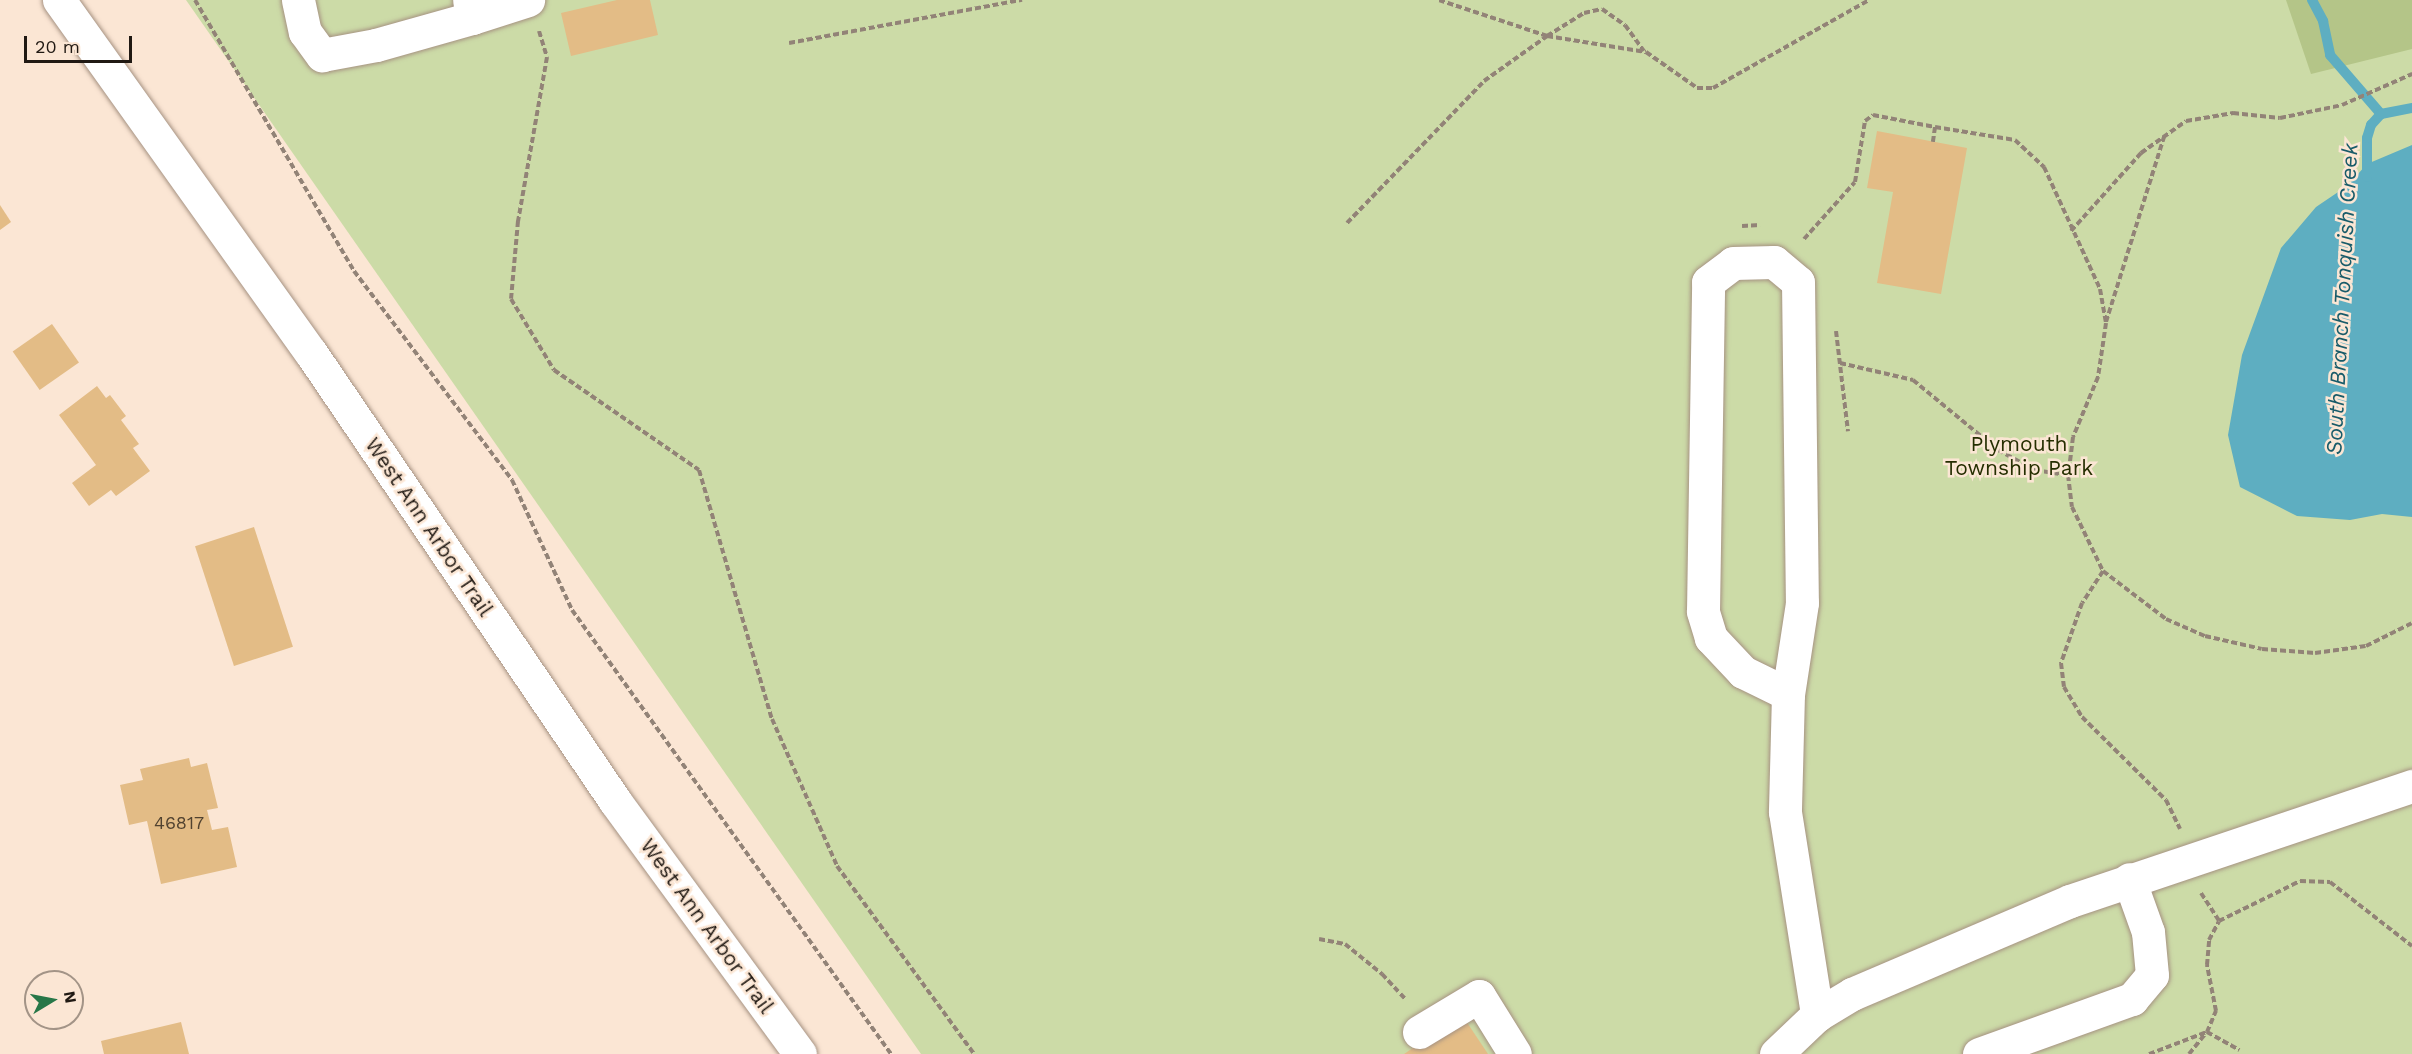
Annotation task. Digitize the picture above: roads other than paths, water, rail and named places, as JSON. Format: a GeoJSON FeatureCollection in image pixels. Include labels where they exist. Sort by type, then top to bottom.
{"type":"FeatureCollection","features":[{"type":"Feature","properties":{"kind":"street","name":"West Ann Arbor Trail"},"geometry":{"type":"LineString","coordinates":[[59,0],[311,353],[615,801],[800,1054]]}},
{"type":"Feature","properties":{"kind":"street"},"geometry":{"type":"LineString","coordinates":[[298,0],[305,32],[322,55],[376,45],[471,9],[528,0]]}},
{"type":"Feature","properties":{"kind":"street"},"geometry":{"type":"LineString","coordinates":[[1788,694],[1743,672],[1711,638],[1703,611],[1708,282],[1733,263],[1774,262],[1798,282],[1802,603],[1788,694],[1785,812],[1818,1015]]}},
{"type":"Feature","properties":{"kind":"street"},"geometry":{"type":"LineString","coordinates":[[1776,1054],[1818,1015],[1852,994],[2129,879],[2412,786]]}},
{"type":"Feature","properties":{"kind":"street"},"geometry":{"type":"LineString","coordinates":[[1979,1054],[2132,999],[2152,975],[2148,932],[2129,879]]}},
{"type":"Feature","properties":{"kind":"street"},"geometry":{"type":"LineString","coordinates":[[1424,1030],[1479,996],[1515,1054]]}},
{"type":"Feature","properties":{"kind":"water"},"geometry":{"type":"Polygon","coordinates":[[[2412,145],[2412,517],[2382,514],[2350,520],[2297,516],[2240,487],[2228,435],[2242,355],[2281,248],[2316,207],[2347,186],[2367,164],[2412,145]]]}},
{"type":"Feature","properties":{"kind":"waterway"},"geometry":{"type":"LineString","coordinates":[[2312,0],[2323,21],[2330,55],[2381,114]]}},
{"type":"Feature","properties":{"kind":"waterway","name":"South Branch Tonquish Creek"},"geometry":{"type":"LineString","coordinates":[[2367,177],[2367,138],[2371,125],[2381,114],[2412,108]]}},
{"type":"Feature","properties":{"kind":"park label","name":"Plymouth Township Park"},"geometry":{"type":"Point","coordinates":[2019,456]}}]}
